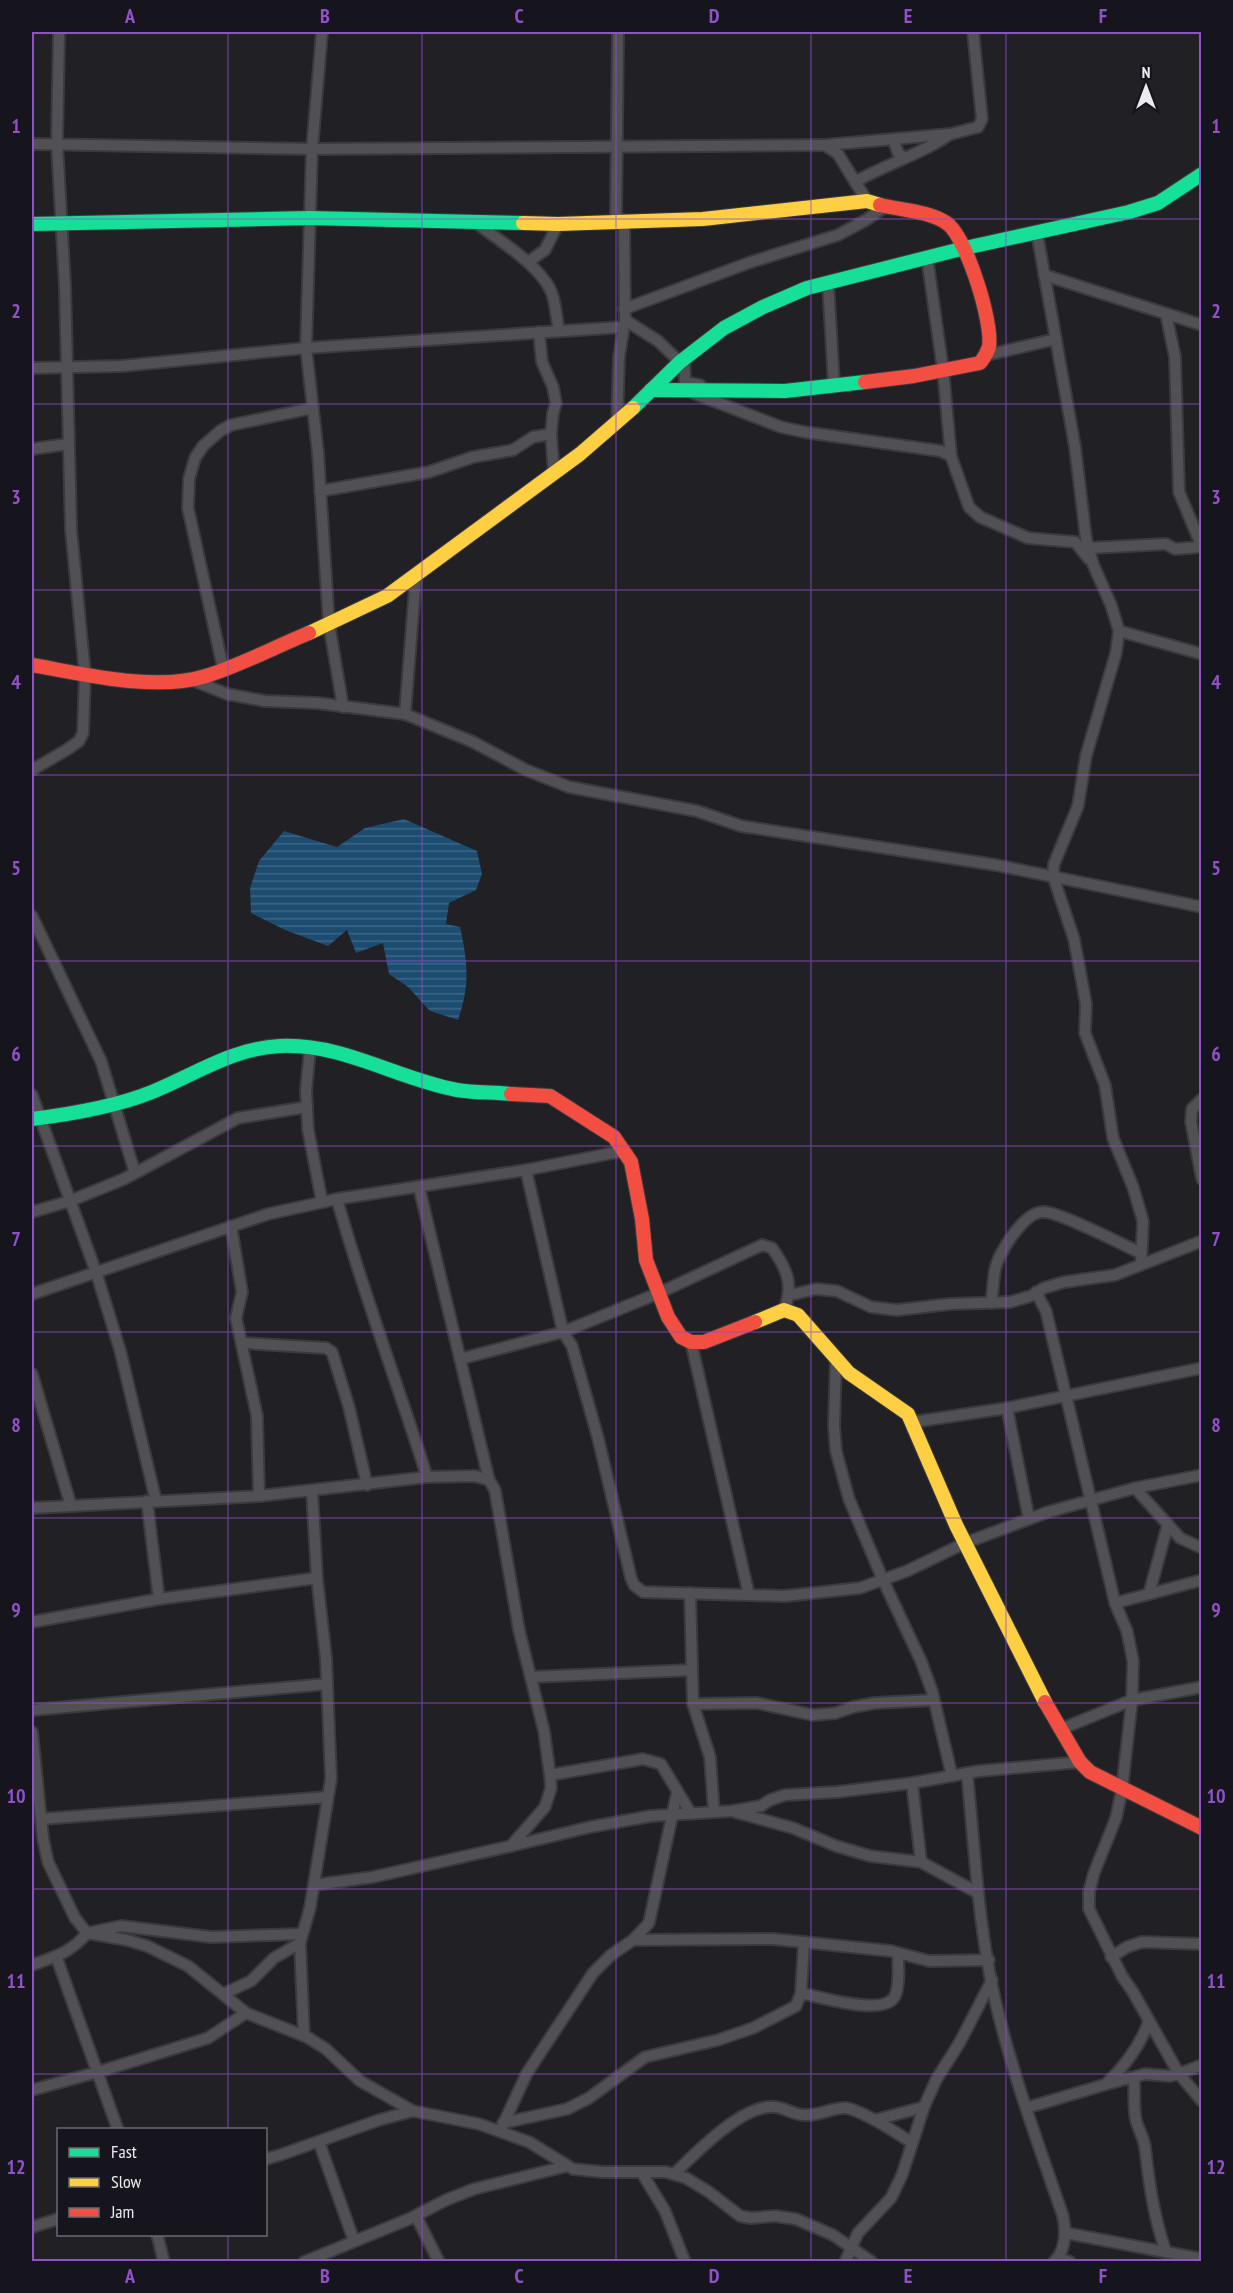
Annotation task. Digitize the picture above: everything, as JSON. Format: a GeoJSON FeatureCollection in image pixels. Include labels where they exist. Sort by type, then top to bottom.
{"type":"FeatureCollection","features":[{"type":"Feature","properties":{"kind":"street"},"geometry":{"type":"LineString","coordinates":[[32,770],[79,741],[83,733],[85,674],[71,529],[68,366],[57,144],[59,32]]}},
{"type":"Feature","properties":{"kind":"street"},"geometry":{"type":"LineString","coordinates":[[322,32],[312,149],[306,348],[320,491],[329,624],[343,707]]}},
{"type":"Feature","properties":{"kind":"street"},"geometry":{"type":"LineString","coordinates":[[618,32],[616,217],[624,221]]}},
{"type":"Feature","properties":{"kind":"street"},"geometry":{"type":"LineString","coordinates":[[32,144],[312,149],[825,145],[951,134],[978,127],[982,119],[973,32]]}},
{"type":"Feature","properties":{"kind":"street"},"geometry":{"type":"LineString","coordinates":[[855,182],[936,144],[951,134]]}},
{"type":"Feature","properties":{"kind":"street"},"geometry":{"type":"LineString","coordinates":[[893,139],[898,153],[904,158]]}},
{"type":"Feature","properties":{"kind":"street"},"geometry":{"type":"LineString","coordinates":[[825,145],[838,154],[867,201]]}},
{"type":"Feature","properties":{"kind":"street"},"geometry":{"type":"LineString","coordinates":[[32,665],[85,674],[170,681],[192,680],[329,624],[387,597],[580,454],[617,423],[682,360],[724,328],[763,307],[807,288],[828,282],[965,248],[1130,212],[1158,203],[1202,174]]}},
{"type":"Feature","properties":{"kind":"street"},"geometry":{"type":"LineString","coordinates":[[32,224],[309,218],[558,224],[703,219],[867,201],[883,208],[928,217],[947,224],[965,248],[986,320],[990,344],[987,355],[980,363],[914,376],[784,391],[651,390]]}},
{"type":"Feature","properties":{"kind":"street"},"geometry":{"type":"LineString","coordinates":[[32,368],[122,366],[306,348],[538,332],[624,319],[751,262],[838,235],[883,208]]}},
{"type":"Feature","properties":{"kind":"street"},"geometry":{"type":"LineString","coordinates":[[617,423],[619,357],[624,319],[624,221]]}},
{"type":"Feature","properties":{"kind":"street"},"geometry":{"type":"LineString","coordinates":[[475,222],[528,262],[551,290],[559,330]]}},
{"type":"Feature","properties":{"kind":"street"},"geometry":{"type":"LineString","coordinates":[[528,262],[545,250],[558,224]]}},
{"type":"Feature","properties":{"kind":"street"},"geometry":{"type":"LineString","coordinates":[[1037,232],[1075,447],[1089,548],[1119,631],[1116,653],[1086,756],[1078,806],[1054,864],[1053,876],[1074,939],[1086,1004],[1085,1033],[1105,1085],[1113,1138],[1130,1178],[1143,1221],[1141,1259]]}},
{"type":"Feature","properties":{"kind":"street"},"geometry":{"type":"LineString","coordinates":[[927,258],[943,370],[951,456],[969,507],[980,517],[1028,538],[1075,542],[1093,564]]}},
{"type":"Feature","properties":{"kind":"street"},"geometry":{"type":"LineString","coordinates":[[1044,275],[1202,325]]}},
{"type":"Feature","properties":{"kind":"street"},"geometry":{"type":"LineString","coordinates":[[828,282],[834,385]]}},
{"type":"Feature","properties":{"kind":"street"},"geometry":{"type":"LineString","coordinates":[[1089,548],[1166,544],[1175,549],[1201,547],[1179,492],[1175,357],[1166,314]]}},
{"type":"Feature","properties":{"kind":"street"},"geometry":{"type":"LineString","coordinates":[[624,319],[682,360],[685,382],[721,390]]}},
{"type":"Feature","properties":{"kind":"street"},"geometry":{"type":"LineString","coordinates":[[538,332],[542,362],[553,387],[556,404],[551,434],[554,473]]}},
{"type":"Feature","properties":{"kind":"street"},"geometry":{"type":"LineString","coordinates":[[987,355],[1056,339]]}},
{"type":"Feature","properties":{"kind":"street"},"geometry":{"type":"LineString","coordinates":[[685,390],[781,427],[927,448],[951,456]]}},
{"type":"Feature","properties":{"kind":"street"},"geometry":{"type":"LineString","coordinates":[[223,668],[188,508],[189,479],[195,458],[203,446],[220,430],[231,425],[313,408]]}},
{"type":"Feature","properties":{"kind":"street"},"geometry":{"type":"LineString","coordinates":[[320,491],[429,472],[473,457],[513,450],[533,437],[551,434]]}},
{"type":"Feature","properties":{"kind":"street"},"geometry":{"type":"LineString","coordinates":[[32,449],[68,444]]}},
{"type":"Feature","properties":{"kind":"street"},"geometry":{"type":"LineString","coordinates":[[405,714],[416,575]]}},
{"type":"Feature","properties":{"kind":"street"},"geometry":{"type":"LineString","coordinates":[[1119,631],[1202,654]]}},
{"type":"Feature","properties":{"kind":"street"},"geometry":{"type":"LineString","coordinates":[[192,680],[227,694],[265,701],[317,703],[405,714],[473,742],[526,771],[569,787],[697,811],[741,826],[889,847],[1053,876],[1202,907]]}},
{"type":"Feature","properties":{"kind":"street"},"geometry":{"type":"LineString","coordinates":[[32,916],[101,1061],[135,1173]]}},
{"type":"Feature","properties":{"kind":"street"},"geometry":{"type":"LineString","coordinates":[[36,1118],[130,1100],[153,1092],[220,1060],[264,1048],[282,1047],[340,1052],[410,1077],[457,1090],[550,1095],[614,1137],[628,1154],[642,1219],[646,1260],[668,1317],[681,1337],[691,1342],[704,1342],[784,1310],[798,1315],[849,1373],[908,1414],[965,1543],[1008,1632],[1080,1762],[1090,1772],[1202,1828]]}},
{"type":"Feature","properties":{"kind":"street"},"geometry":{"type":"LineString","coordinates":[[310,1049],[306,1090],[308,1130],[322,1202]]}},
{"type":"Feature","properties":{"kind":"street"},"geometry":{"type":"LineString","coordinates":[[32,1095],[36,1118],[96,1272],[120,1350],[152,1501],[159,1599]]}},
{"type":"Feature","properties":{"kind":"street"},"geometry":{"type":"LineString","coordinates":[[1202,1099],[1192,1109],[1191,1122],[1202,1179]]}},
{"type":"Feature","properties":{"kind":"street"},"geometry":{"type":"LineString","coordinates":[[32,1212],[70,1201],[135,1173],[238,1118],[307,1107]]}},
{"type":"Feature","properties":{"kind":"street"},"geometry":{"type":"LineString","coordinates":[[32,1294],[268,1214],[322,1202],[526,1170],[618,1152],[628,1154]]}},
{"type":"Feature","properties":{"kind":"street"},"geometry":{"type":"LineString","coordinates":[[526,1170],[563,1332],[572,1346],[598,1438],[634,1585],[643,1592],[785,1596],[860,1588],[907,1571],[965,1543],[1029,1519],[1135,1488],[1202,1474]]}},
{"type":"Feature","properties":{"kind":"street"},"geometry":{"type":"LineString","coordinates":[[419,1186],[489,1480],[495,1490],[519,1630],[544,1731],[551,1788],[545,1807],[511,1846]]}},
{"type":"Feature","properties":{"kind":"street"},"geometry":{"type":"LineString","coordinates":[[337,1200],[356,1269],[403,1399],[427,1477]]}},
{"type":"Feature","properties":{"kind":"street"},"geometry":{"type":"LineString","coordinates":[[991,1303],[995,1269],[1017,1231],[1032,1214],[1044,1211],[1067,1219],[1141,1259]]}},
{"type":"Feature","properties":{"kind":"street"},"geometry":{"type":"LineString","coordinates":[[231,1226],[243,1292],[236,1318],[257,1416],[259,1496]]}},
{"type":"Feature","properties":{"kind":"street"},"geometry":{"type":"LineString","coordinates":[[790,1295],[816,1289],[837,1291],[871,1307],[897,1310],[950,1304],[1010,1302],[1064,1282],[1115,1275],[1141,1259],[1202,1241]]}},
{"type":"Feature","properties":{"kind":"street"},"geometry":{"type":"LineString","coordinates":[[460,1359],[563,1332],[659,1293],[762,1245],[772,1248],[788,1277],[790,1295],[784,1310]]}},
{"type":"Feature","properties":{"kind":"street"},"geometry":{"type":"LineString","coordinates":[[1036,1293],[1046,1311],[1115,1603],[1127,1631],[1133,1661],[1132,1700],[1122,1789],[1116,1818],[1100,1856],[1089,1892],[1089,1910],[1112,1957],[1179,2074],[1202,2101]]}},
{"type":"Feature","properties":{"kind":"street"},"geometry":{"type":"LineString","coordinates":[[691,1342],[749,1594]]}},
{"type":"Feature","properties":{"kind":"street"},"geometry":{"type":"LineString","coordinates":[[242,1343],[326,1348],[332,1352],[349,1407],[367,1485]]}},
{"type":"Feature","properties":{"kind":"street"},"geometry":{"type":"LineString","coordinates":[[836,1358],[834,1426],[836,1451],[849,1499],[883,1580],[921,1661],[934,1700],[952,1776]]}},
{"type":"Feature","properties":{"kind":"street"},"geometry":{"type":"LineString","coordinates":[[913,1422],[1007,1408],[1202,1368]]}},
{"type":"Feature","properties":{"kind":"street"},"geometry":{"type":"LineString","coordinates":[[32,1374],[71,1506]]}},
{"type":"Feature","properties":{"kind":"street"},"geometry":{"type":"LineString","coordinates":[[1007,1408],[1029,1519]]}},
{"type":"Feature","properties":{"kind":"street"},"geometry":{"type":"LineString","coordinates":[[32,1508],[259,1496],[427,1477],[475,1476],[489,1480]]}},
{"type":"Feature","properties":{"kind":"street"},"geometry":{"type":"LineString","coordinates":[[1135,1488],[1180,1538],[1202,1548]]}},
{"type":"Feature","properties":{"kind":"street"},"geometry":{"type":"LineString","coordinates":[[304,2036],[301,1938],[314,1885],[331,1779],[327,1684],[312,1491]]}},
{"type":"Feature","properties":{"kind":"street"},"geometry":{"type":"LineString","coordinates":[[1149,1594],[1168,1524]]}},
{"type":"Feature","properties":{"kind":"street"},"geometry":{"type":"LineString","coordinates":[[32,1622],[159,1599],[317,1578]]}},
{"type":"Feature","properties":{"kind":"street"},"geometry":{"type":"LineString","coordinates":[[1115,1603],[1202,1580]]}},
{"type":"Feature","properties":{"kind":"street"},"geometry":{"type":"LineString","coordinates":[[690,1593],[693,1704],[710,1757],[714,1812]]}},
{"type":"Feature","properties":{"kind":"street"},"geometry":{"type":"LineString","coordinates":[[531,1677],[692,1670]]}},
{"type":"Feature","properties":{"kind":"street"},"geometry":{"type":"LineString","coordinates":[[32,1710],[327,1684]]}},
{"type":"Feature","properties":{"kind":"street"},"geometry":{"type":"LineString","coordinates":[[1061,1729],[1132,1700],[1202,1687]]}},
{"type":"Feature","properties":{"kind":"street"},"geometry":{"type":"LineString","coordinates":[[693,1704],[757,1703],[813,1715],[836,1713],[875,1703],[934,1700]]}},
{"type":"Feature","properties":{"kind":"street"},"geometry":{"type":"LineString","coordinates":[[32,1732],[41,1819],[37,1838],[75,1918],[87,1933],[147,1946],[188,1966],[246,2013],[304,2036],[326,2049],[360,2081],[413,2111],[501,2127],[573,2169],[674,2174],[686,2178],[709,2192],[740,2216],[796,2218],[833,2235],[872,2262]]}},
{"type":"Feature","properties":{"kind":"street"},"geometry":{"type":"LineString","coordinates":[[550,1775],[643,1759],[661,1764],[690,1812]]}},
{"type":"Feature","properties":{"kind":"street"},"geometry":{"type":"LineString","coordinates":[[314,1885],[373,1877],[590,1827],[690,1812],[732,1811],[760,1806],[785,1795],[837,1792],[912,1783],[967,1773],[1080,1762]]}},
{"type":"Feature","properties":{"kind":"street"},"geometry":{"type":"LineString","coordinates":[[967,1773],[978,1893],[996,2002],[1015,2075],[1063,2216],[1066,2232],[1056,2260],[1070,2262]]}},
{"type":"Feature","properties":{"kind":"street"},"geometry":{"type":"LineString","coordinates":[[912,1783],[921,1862]]}},
{"type":"Feature","properties":{"kind":"street"},"geometry":{"type":"LineString","coordinates":[[501,2127],[527,2073],[593,1973],[611,1955],[633,1940],[649,1923],[677,1793]]}},
{"type":"Feature","properties":{"kind":"street"},"geometry":{"type":"LineString","coordinates":[[41,1819],[328,1797]]}},
{"type":"Feature","properties":{"kind":"street"},"geometry":{"type":"LineString","coordinates":[[732,1811],[793,1828],[836,1846],[870,1856],[921,1862],[978,1893]]}},
{"type":"Feature","properties":{"kind":"street"},"geometry":{"type":"LineString","coordinates":[[32,1965],[78,1944],[87,1933],[121,1926],[211,1937],[301,1938]]}},
{"type":"Feature","properties":{"kind":"street"},"geometry":{"type":"LineString","coordinates":[[223,1994],[251,1981],[274,1958],[301,1938]]}},
{"type":"Feature","properties":{"kind":"street"},"geometry":{"type":"LineString","coordinates":[[633,1940],[773,1939],[864,1947],[929,1961],[989,1960]]}},
{"type":"Feature","properties":{"kind":"street"},"geometry":{"type":"LineString","coordinates":[[501,2127],[567,2109],[589,2098],[645,2057],[659,2052],[688,2048],[753,2028],[796,2006],[801,1993],[804,1942]]}},
{"type":"Feature","properties":{"kind":"street"},"geometry":{"type":"LineString","coordinates":[[1112,1957],[1127,1947],[1142,1942],[1202,1944]]}},
{"type":"Feature","properties":{"kind":"street"},"geometry":{"type":"LineString","coordinates":[[801,1993],[857,2005],[873,2007],[883,2005],[896,1995],[898,1954]]}},
{"type":"Feature","properties":{"kind":"street"},"geometry":{"type":"LineString","coordinates":[[56,1956],[117,2128]]}},
{"type":"Feature","properties":{"kind":"street"},"geometry":{"type":"LineString","coordinates":[[845,2262],[858,2233],[891,2198],[902,2175],[911,2142],[936,2080],[960,2042],[992,1980]]}},
{"type":"Feature","properties":{"kind":"street"},"geometry":{"type":"LineString","coordinates":[[32,2090],[208,2037],[246,2013]]}},
{"type":"Feature","properties":{"kind":"street"},"geometry":{"type":"LineString","coordinates":[[1107,2084],[1133,2055],[1144,2037],[1149,2021]]}},
{"type":"Feature","properties":{"kind":"street"},"geometry":{"type":"LineString","coordinates":[[1026,2108],[1145,2074],[1170,2076],[1202,2065]]}},
{"type":"Feature","properties":{"kind":"street"},"geometry":{"type":"LineString","coordinates":[[1134,2078],[1135,2117],[1144,2143],[1157,2228],[1166,2252]]}},
{"type":"Feature","properties":{"kind":"street"},"geometry":{"type":"LineString","coordinates":[[674,2174],[740,2116],[755,2109],[775,2107],[806,2115],[819,2115],[846,2108],[875,2120],[911,2142]]}},
{"type":"Feature","properties":{"kind":"street"},"geometry":{"type":"LineString","coordinates":[[875,2120],[924,2107]]}},
{"type":"Feature","properties":{"kind":"street"},"geometry":{"type":"LineString","coordinates":[[267,2159],[379,2120],[413,2111]]}},
{"type":"Feature","properties":{"kind":"street"},"geometry":{"type":"LineString","coordinates":[[319,2142],[354,2241]]}},
{"type":"Feature","properties":{"kind":"street"},"geometry":{"type":"LineString","coordinates":[[304,2262],[416,2216],[474,2188],[567,2166]]}},
{"type":"Feature","properties":{"kind":"street"},"geometry":{"type":"LineString","coordinates":[[642,2173],[665,2211],[685,2262]]}},
{"type":"Feature","properties":{"kind":"street"},"geometry":{"type":"LineString","coordinates":[[416,2216],[439,2262]]}},
{"type":"Feature","properties":{"kind":"street"},"geometry":{"type":"LineString","coordinates":[[32,2227],[57,2219]]}},
{"type":"Feature","properties":{"kind":"street"},"geometry":{"type":"LineString","coordinates":[[1066,2232],[1202,2259]]}},
{"type":"Feature","properties":{"kind":"street"},"geometry":{"type":"LineString","coordinates":[[157,2236],[164,2262]]}},
{"type":"Feature","properties":{"kind":"water"},"geometry":{"type":"Polygon","coordinates":[[[404,819],[477,851],[482,874],[476,890],[449,903],[446,924],[460,927],[465,952],[466,985],[458,1020],[430,1011],[408,987],[389,974],[383,943],[356,953],[347,930],[328,946],[285,930],[251,913],[250,888],[259,861],[284,831],[337,847],[365,828],[404,819]]]}},
{"type":"Feature","properties":{"kind":"traffic: fast"},"geometry":{"type":"LineString","coordinates":[[633,408],[680,362],[724,328],[763,307],[807,288],[965,248],[1129,212],[1158,203],[1202,174]]}},
{"type":"Feature","properties":{"kind":"traffic: fast"},"geometry":{"type":"LineString","coordinates":[[32,224],[309,218],[523,223]]}},
{"type":"Feature","properties":{"kind":"traffic: fast"},"geometry":{"type":"LineString","coordinates":[[651,390],[785,391],[865,382]]}},
{"type":"Feature","properties":{"kind":"traffic: fast"},"geometry":{"type":"LineString","coordinates":[[32,1119],[123,1102],[152,1092],[230,1057],[280,1046],[326,1050],[457,1090],[511,1094]]}},
{"type":"Feature","properties":{"kind":"traffic: slow"},"geometry":{"type":"LineString","coordinates":[[523,223],[703,219],[867,201],[880,205]]}},
{"type":"Feature","properties":{"kind":"traffic: slow"},"geometry":{"type":"LineString","coordinates":[[309,633],[387,596],[580,454],[633,408]]}},
{"type":"Feature","properties":{"kind":"traffic: slow"},"geometry":{"type":"LineString","coordinates":[[755,1322],[784,1310],[798,1315],[849,1373],[908,1414],[956,1525],[1045,1702]]}},
{"type":"Feature","properties":{"kind":"traffic: jam"},"geometry":{"type":"LineString","coordinates":[[865,382],[914,376],[980,363],[989,347],[983,301],[970,263],[955,233],[948,224],[933,216],[880,205]]}},
{"type":"Feature","properties":{"kind":"traffic: jam"},"geometry":{"type":"LineString","coordinates":[[32,665],[119,680],[142,682],[186,680],[232,667],[309,633]]}},
{"type":"Feature","properties":{"kind":"traffic: jam"},"geometry":{"type":"LineString","coordinates":[[511,1094],[550,1096],[614,1137],[631,1162],[642,1219],[646,1260],[668,1317],[681,1337],[691,1342],[704,1342],[755,1322]]}},
{"type":"Feature","properties":{"kind":"traffic: jam"},"geometry":{"type":"LineString","coordinates":[[1045,1702],[1080,1762],[1090,1772],[1202,1828]]}}]}
